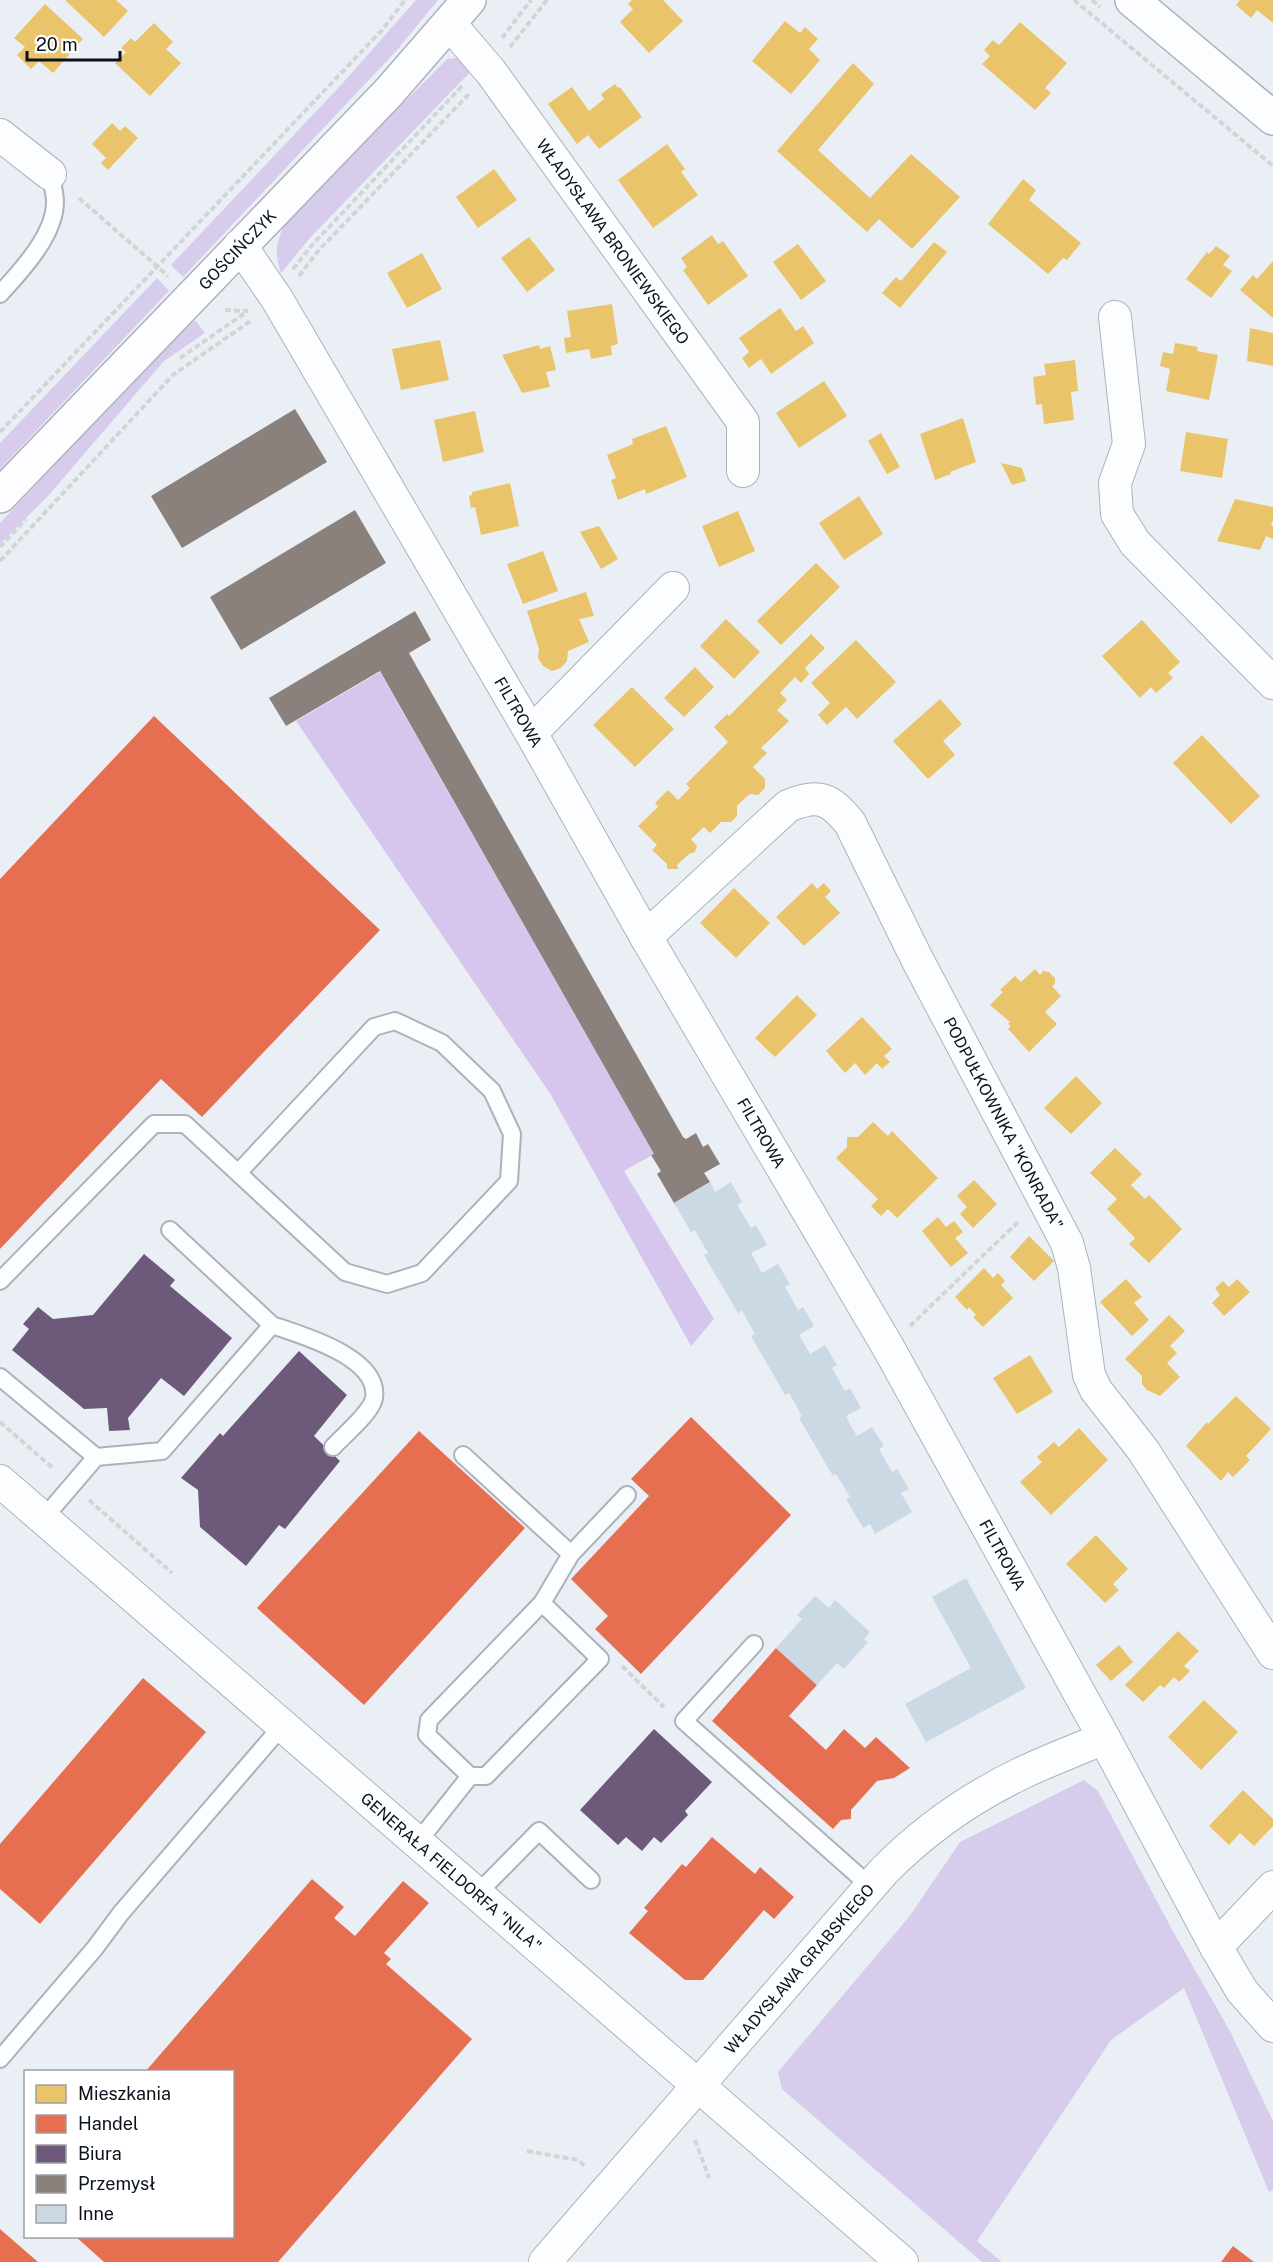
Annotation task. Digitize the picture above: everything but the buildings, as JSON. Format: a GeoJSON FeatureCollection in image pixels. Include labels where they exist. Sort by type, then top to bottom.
{"type":"FeatureCollection","features":[{"type":"Feature","properties":{"kind":"street"},"geometry":{"type":"LineString","coordinates":[[1132,0],[1273,118]]}},
{"type":"Feature","properties":{"kind":"street","name":"GOŚCIŃCZYK"},"geometry":{"type":"LineString","coordinates":[[0,496],[389,92],[459,12]]}},
{"type":"Feature","properties":{"kind":"street","name":"WŁADYSŁAWA BRONIEWSKIEGO"},"geometry":{"type":"LineString","coordinates":[[459,12],[491,72],[743,422],[743,471]]}},
{"type":"Feature","properties":{"kind":"street"},"geometry":{"type":"LineString","coordinates":[[0,135],[50,174]]}},
{"type":"Feature","properties":{"kind":"street","name":"FILTROWA"},"geometry":{"type":"LineString","coordinates":[[240,245],[277,299],[531,733],[646,937],[888,1347],[1104,1738],[1216,1947],[1242,1991],[1273,2026]]}},
{"type":"Feature","properties":{"kind":"street"},"geometry":{"type":"LineString","coordinates":[[1115,317],[1129,444],[1115,483],[1116,514],[1135,543],[1273,683]]}},
{"type":"Feature","properties":{"kind":"street"},"geometry":{"type":"LineString","coordinates":[[531,733],[673,588]]}},
{"type":"Feature","properties":{"kind":"street","name":"PODPUŁKOWNIKA \"KONRADA\""},"geometry":{"type":"LineString","coordinates":[[646,937],[788,807],[805,799],[821,798],[837,807],[850,823],[917,959],[1067,1243],[1074,1269],[1089,1375],[1096,1390],[1143,1450],[1273,1653]]}},
{"type":"Feature","properties":{"kind":"street","name":"GENERAŁA FIELDORFA \"NILA\""},"geometry":{"type":"LineString","coordinates":[[0,1481],[902,2262]]}},
{"type":"Feature","properties":{"kind":"street","name":"WŁADYSŁAWA GRABSKIEGO"},"geometry":{"type":"LineString","coordinates":[[545,2262],[870,1886],[903,1851],[947,1816],[1022,1773],[1104,1738]]}},
{"type":"Feature","properties":{"kind":"street"},"geometry":{"type":"LineString","coordinates":[[1216,1947],[1273,1887]]}},
{"type":"Feature","properties":{"kind":"lane"},"geometry":{"type":"LineString","coordinates":[[0,294],[29,262],[48,230],[55,203],[50,174]]}},
{"type":"Feature","properties":{"kind":"lane"},"geometry":{"type":"LineString","coordinates":[[0,1281],[154,1124],[185,1124],[345,1272],[387,1284],[422,1273],[509,1181],[512,1134],[492,1091],[442,1043],[395,1021],[374,1027],[238,1173]]}},
{"type":"Feature","properties":{"kind":"lane"},"geometry":{"type":"LineString","coordinates":[[170,1230],[272,1325],[315,1339],[352,1359],[370,1375],[374,1398],[366,1412],[333,1447]]}},
{"type":"Feature","properties":{"kind":"lane"},"geometry":{"type":"LineString","coordinates":[[43,1519],[96,1457],[162,1451],[272,1325]]}},
{"type":"Feature","properties":{"kind":"lane"},"geometry":{"type":"LineString","coordinates":[[0,1377],[96,1457]]}},
{"type":"Feature","properties":{"kind":"lane"},"geometry":{"type":"LineString","coordinates":[[464,1455],[571,1554]]}},
{"type":"Feature","properties":{"kind":"lane"},"geometry":{"type":"LineString","coordinates":[[542,1603],[600,1659],[486,1776],[470,1776],[427,1735],[429,1720],[542,1603],[571,1554],[627,1495]]}},
{"type":"Feature","properties":{"kind":"lane"},"geometry":{"type":"LineString","coordinates":[[754,1644],[684,1721],[870,1886]]}},
{"type":"Feature","properties":{"kind":"lane"},"geometry":{"type":"LineString","coordinates":[[0,2059],[96,1948],[121,1913],[282,1726]]}},
{"type":"Feature","properties":{"kind":"lane"},"geometry":{"type":"LineString","coordinates":[[417,1843],[470,1776]]}},
{"type":"Feature","properties":{"kind":"lane"},"geometry":{"type":"LineString","coordinates":[[477,1894],[539,1831],[591,1880]]}},
{"type":"Feature","properties":{"kind":"path"},"geometry":{"type":"LineString","coordinates":[[0,432],[382,30],[405,0]]}},
{"type":"Feature","properties":{"kind":"path"},"geometry":{"type":"LineString","coordinates":[[1074,0],[1273,166]]}},
{"type":"Feature","properties":{"kind":"path"},"geometry":{"type":"LineString","coordinates":[[112,226],[158,266]]}},
{"type":"Feature","properties":{"kind":"path"},"geometry":{"type":"LineString","coordinates":[[888,1347],[1043,1198]]}},
{"type":"Feature","properties":{"kind":"path"},"geometry":{"type":"LineString","coordinates":[[600,1659],[613,1658],[660,1704]]}},
{"type":"Feature","properties":{"kind":"path"},"geometry":{"type":"LineString","coordinates":[[694,2140],[710,2178]]}},
{"type":"Feature","properties":{"kind":"path"},"geometry":{"type":"LineString","coordinates":[[527,2151],[578,2160],[591,2170]]}},
{"type":"Feature","properties":{"kind":"shaded area"},"geometry":{"type":"Polygon","coordinates":[[[416,0],[438,0],[398,49],[183,277],[171,265],[341,85],[416,0]]]}},
{"type":"Feature","properties":{"kind":"shaded area"},"geometry":{"type":"Polygon","coordinates":[[[462,57],[472,70],[310,238],[281,273],[277,259],[277,246],[287,221],[447,59],[462,57]]]}},
{"type":"Feature","properties":{"kind":"shaded area"},"geometry":{"type":"Polygon","coordinates":[[[157,278],[169,291],[0,469],[0,443],[157,278]]]}},
{"type":"Feature","properties":{"kind":"shaded area"},"geometry":{"type":"Polygon","coordinates":[[[195,320],[205,333],[164,361],[48,496],[0,544],[0,523],[165,348],[195,320]]]}},
{"type":"Feature","properties":{"kind":"shaded area"},"geometry":{"type":"Polygon","coordinates":[[[380,672],[654,1154],[624,1171],[714,1319],[691,1346],[551,1095],[296,721],[380,672]]]}},
{"type":"Feature","properties":{"kind":"shaded area"},"geometry":{"type":"Polygon","coordinates":[[[1084,1780],[1098,1791],[1175,1935],[1230,2031],[1273,2121],[1273,2190],[1269,2192],[1184,1988],[1111,2040],[977,2241],[1002,2262],[982,2262],[782,2089],[778,2072],[909,1917],[960,1842],[1084,1780]]]}}]}
